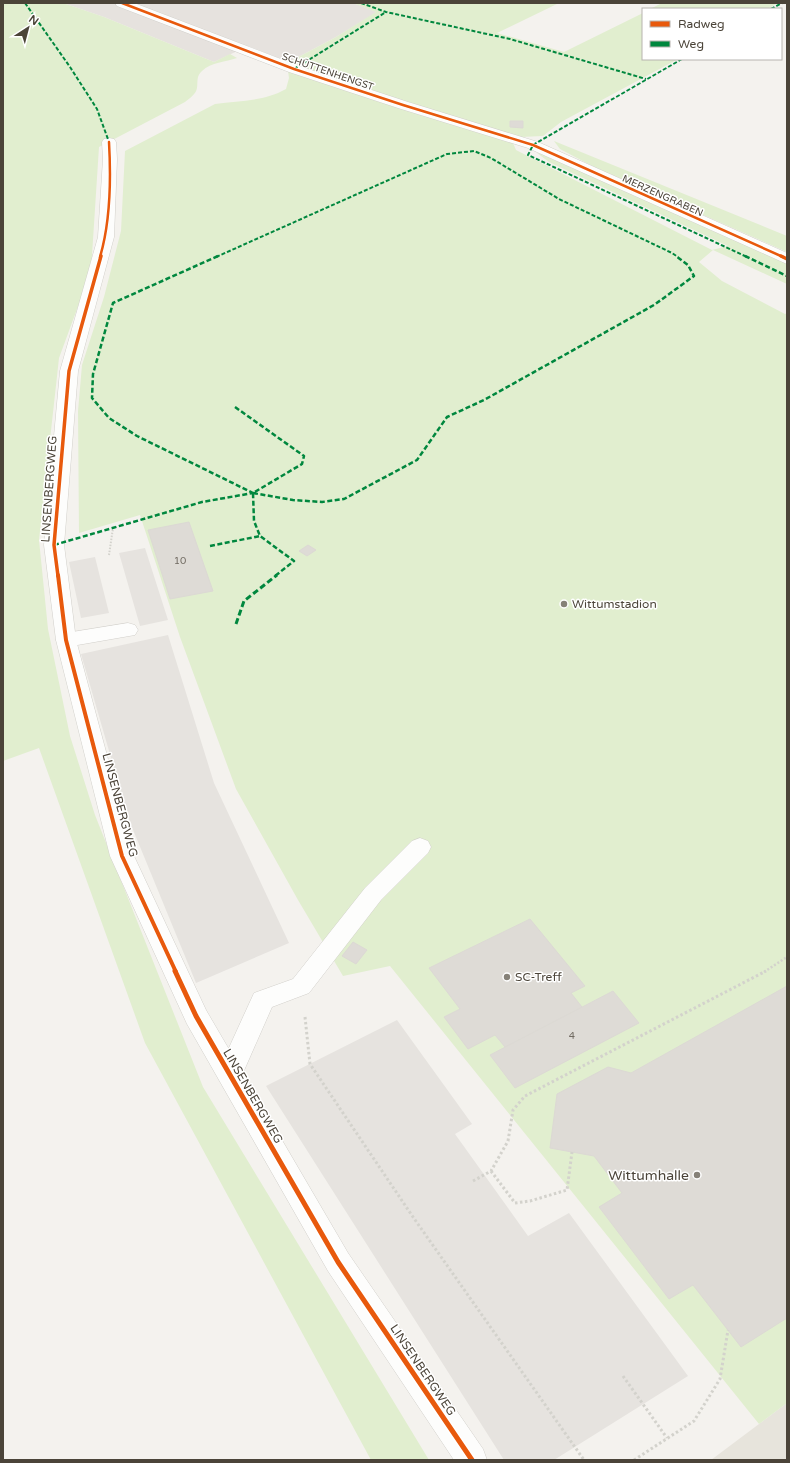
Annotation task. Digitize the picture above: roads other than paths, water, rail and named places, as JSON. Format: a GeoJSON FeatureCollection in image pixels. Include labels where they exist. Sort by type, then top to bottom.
{"type":"FeatureCollection","features":[{"type":"Feature","properties":{"kind":"street","name":"SCHÜTTENHENGST"},"geometry":{"type":"LineString","coordinates":[[122,3],[294,69],[403,105],[533,145]]}},
{"type":"Feature","properties":{"kind":"street","name":"LINSENBERGWEG"},"geometry":{"type":"LineString","coordinates":[[109,142],[110,159],[106,237],[69,372],[54,546],[66,640],[122,856],[196,1016],[338,1262],[472,1460]]}},
{"type":"Feature","properties":{"kind":"street","name":"MERZENGRABEN"},"geometry":{"type":"LineString","coordinates":[[533,145],[787,259]]}},
{"type":"Feature","properties":{"kind":"lane"},"geometry":{"type":"LineString","coordinates":[[66,640],[128,630]]}},
{"type":"Feature","properties":{"kind":"lane"},"geometry":{"type":"LineString","coordinates":[[230,1074],[263,1000],[301,986],[373,894],[420,847]]}},
{"type":"Feature","properties":{"kind":"place","name":"Wittumstadion"},"geometry":{"type":"Point","coordinates":[564,604]}},
{"type":"Feature","properties":{"kind":"place","name":"SC-Treff"},"geometry":{"type":"Point","coordinates":[507,977]}},
{"type":"Feature","properties":{"kind":"place","name":"Wittumhalle"},"geometry":{"type":"Point","coordinates":[697,1175]}}]}
